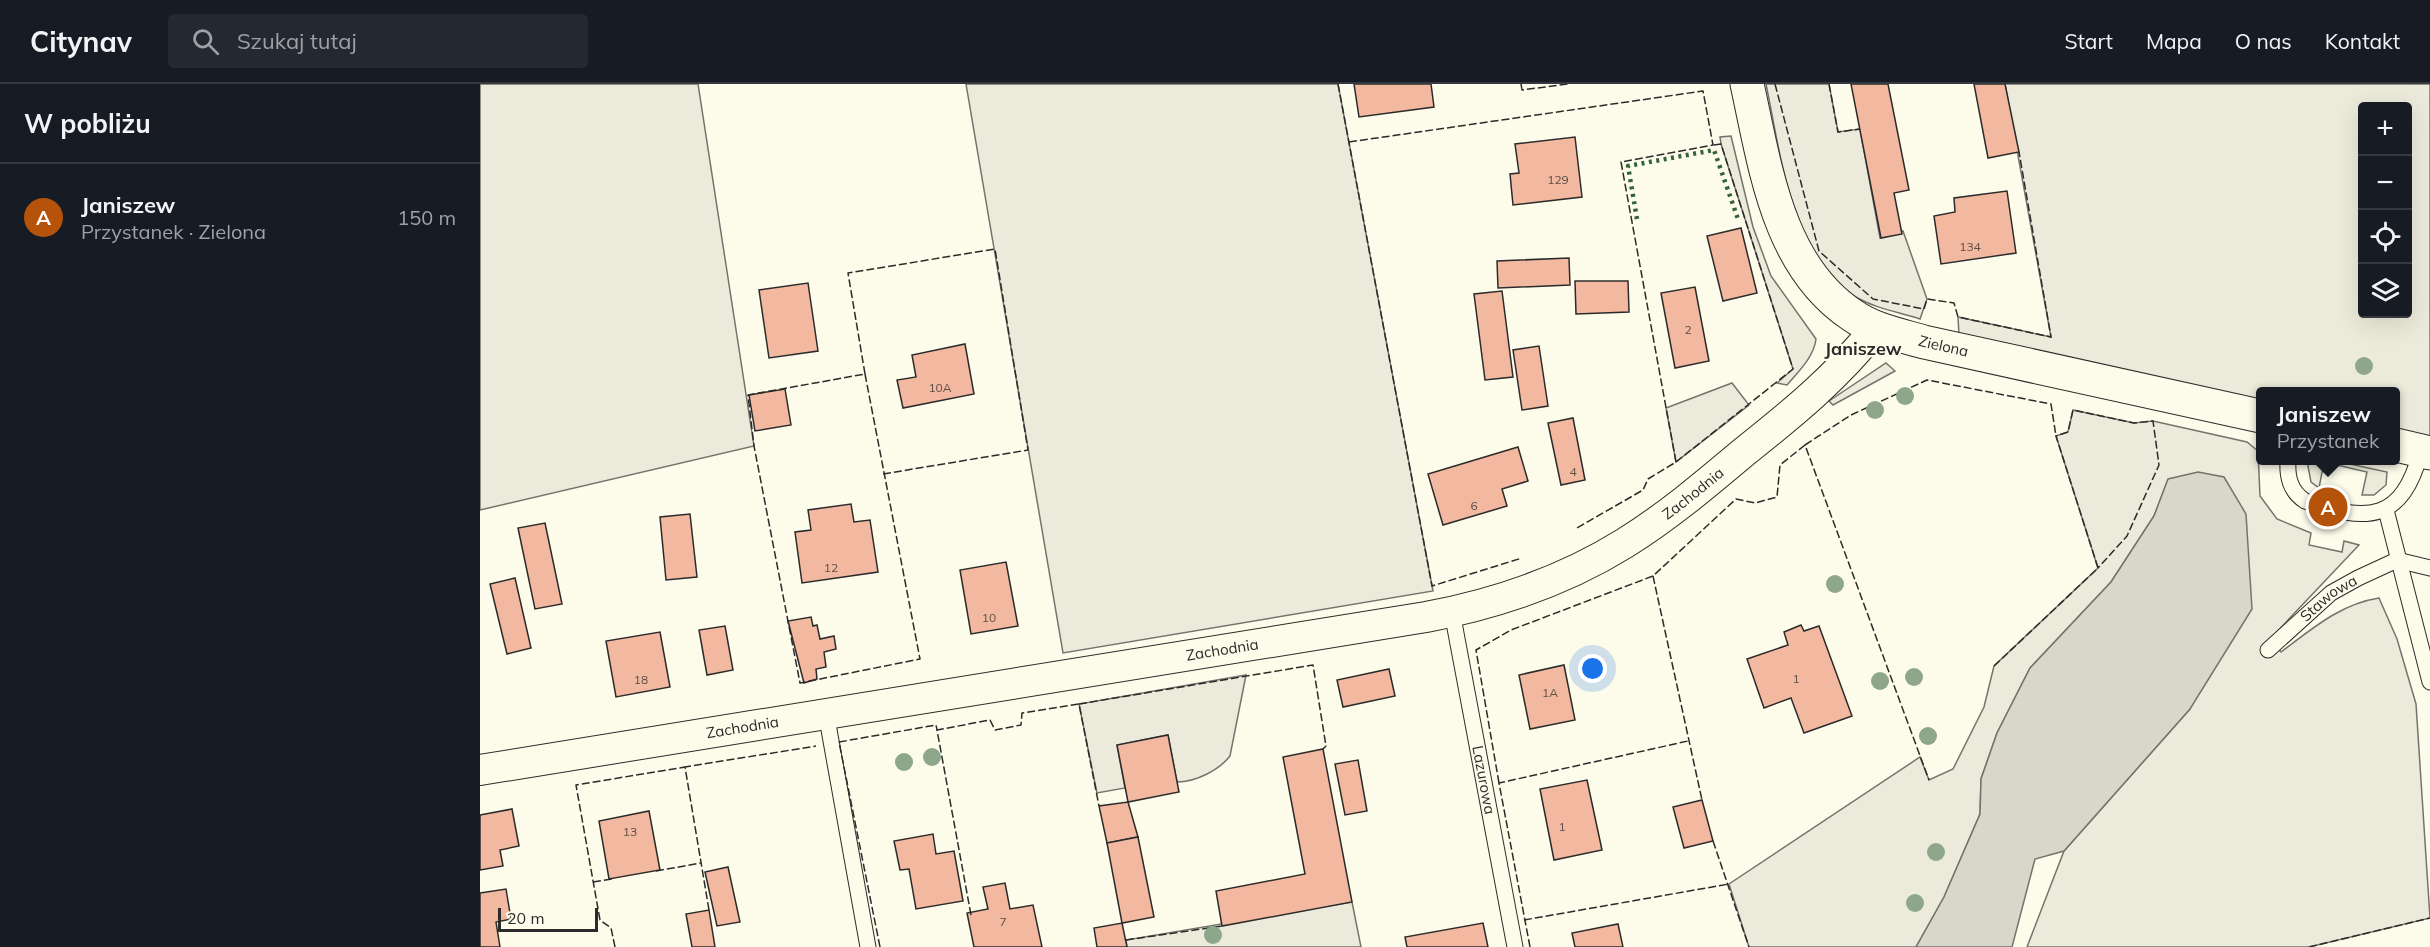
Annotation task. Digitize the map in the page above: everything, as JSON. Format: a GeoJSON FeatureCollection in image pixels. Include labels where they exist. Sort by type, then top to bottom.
{"type":"FeatureCollection","features":[{"type":"Feature","properties":{"kind":"street","name":"Zielona"},"geometry":{"type":"LineString","coordinates":[[1747,84],[1772,193],[1786,233],[1804,266],[1827,294],[1851,315],[1876,328],[1924,342],[2256,415]]}},
{"type":"Feature","properties":{"kind":"street","name":"Zachodnia"},"geometry":{"type":"LineString","coordinates":[[480,770],[1452,612],[1494,602],[1579,568],[1625,543],[1678,506],[1821,389],[1876,328]]}},
{"type":"Feature","properties":{"kind":"lane"},"geometry":{"type":"LineString","coordinates":[[2289,465],[2291,486],[2296,495],[2305,501],[2371,515],[2386,510],[2403,495],[2416,469],[2416,450]]}},
{"type":"Feature","properties":{"kind":"lane"},"geometry":{"type":"LineString","coordinates":[[2386,510],[2430,682]]}},
{"type":"Feature","properties":{"kind":"lane"},"geometry":{"type":"LineString","coordinates":[[2397,560],[2430,568]]}},
{"type":"Feature","properties":{"kind":"lane","name":"Stawowa"},"geometry":{"type":"LineString","coordinates":[[2268,650],[2331,593],[2397,560]]}},
{"type":"Feature","properties":{"kind":"lane","name":"Lazurowa"},"geometry":{"type":"LineString","coordinates":[[1452,612],[1515,947]]}},
{"type":"Feature","properties":{"kind":"lane"},"geometry":{"type":"LineString","coordinates":[[826,713],[868,947]]}},
{"type":"Feature","properties":{"kind":"shaded area"},"geometry":{"type":"Polygon","coordinates":[[[480,84],[698,84],[754,446],[480,510],[480,84]]]}},
{"type":"Feature","properties":{"kind":"shaded area"},"geometry":{"type":"Polygon","coordinates":[[[966,84],[1338,84],[1433,591],[1063,653],[966,84]]]}},
{"type":"Feature","properties":{"kind":"shaded area"},"geometry":{"type":"Polygon","coordinates":[[[1766,84],[1829,84],[1838,132],[1860,129],[1880,238],[1903,231],[1927,299],[1920,319],[1878,307],[1854,296],[1833,279],[1816,256],[1802,230],[1783,170],[1766,84]]]}},
{"type":"Feature","properties":{"kind":"shaded area"},"geometry":{"type":"Polygon","coordinates":[[[2005,84],[2430,84],[2430,437],[2400,430],[2400,387],[2256,387],[2256,399],[1959,335],[1958,317],[2051,337],[2005,84]]]}},
{"type":"Feature","properties":{"kind":"shaded area"},"geometry":{"type":"Polygon","coordinates":[[[1731,136],[1753,227],[1771,276],[1816,339],[1809,358],[1787,385],[1777,383],[1793,369],[1721,144],[1720,137],[1731,136]]]}},
{"type":"Feature","properties":{"kind":"shaded area"},"geometry":{"type":"Polygon","coordinates":[[[1886,363],[1895,371],[1833,405],[1829,401],[1886,363]]]}},
{"type":"Feature","properties":{"kind":"shaded area"},"geometry":{"type":"Polygon","coordinates":[[[1732,383],[1749,405],[1676,462],[1666,408],[1732,383]]]}},
{"type":"Feature","properties":{"kind":"shaded area"},"geometry":{"type":"Polygon","coordinates":[[[2073,410],[2134,423],[2153,421],[2247,442],[2256,449],[2260,496],[2277,519],[2311,533],[2309,545],[2342,552],[2344,541],[2359,545],[2270,639],[2281,652],[2315,626],[2339,612],[2379,598],[2397,639],[2416,704],[2430,918],[2309,947],[2027,947],[2064,851],[2190,709],[2168,480],[2154,516],[2111,582],[2030,668],[1997,733],[1981,779],[1980,814],[1944,897],[1916,947],[1749,947],[1729,884],[1920,757],[1929,780],[1953,769],[1984,707],[1994,666],[2098,568],[2056,436],[2068,432],[2073,410]]]}},
{"type":"Feature","properties":{"kind":"shaded area"},"geometry":{"type":"Polygon","coordinates":[[[2308,465],[2323,465],[2319,488],[2311,482],[2308,465]]]}},
{"type":"Feature","properties":{"kind":"shaded area"},"geometry":{"type":"Polygon","coordinates":[[[2337,465],[2355,465],[2387,472],[2386,485],[2374,495],[2362,495],[2367,472],[2337,465]]]}},
{"type":"Feature","properties":{"kind":"shaded area"},"geometry":{"type":"Polygon","coordinates":[[[2198,472],[2224,477],[2246,514],[2252,609],[2190,709],[2064,851],[2035,859],[2012,947],[1916,947],[1944,897],[1980,814],[1981,779],[1997,733],[2030,668],[2111,582],[2154,516],[2168,479],[2198,472]]]}},
{"type":"Feature","properties":{"kind":"shaded area"},"geometry":{"type":"Polygon","coordinates":[[[1246,675],[1230,756],[1220,766],[1199,777],[1177,782],[1168,735],[1117,745],[1125,788],[1097,793],[1079,704],[1246,675]]]}},
{"type":"Feature","properties":{"kind":"shaded area"},"geometry":{"type":"Polygon","coordinates":[[[1352,902],[1361,947],[1127,947],[1126,940],[1352,902]]]}},
{"type":"Feature","properties":{"kind":"building"},"geometry":{"type":"Polygon","coordinates":[[[1354,84],[1431,84],[1434,107],[1359,117],[1354,84]]]}},
{"type":"Feature","properties":{"kind":"building"},"geometry":{"type":"Polygon","coordinates":[[[1851,84],[1888,84],[1909,190],[1894,193],[1902,234],[1881,238],[1851,84]]]}},
{"type":"Feature","properties":{"kind":"building"},"geometry":{"type":"Polygon","coordinates":[[[1974,84],[2005,84],[2019,152],[1988,158],[1974,84]]]}},
{"type":"Feature","properties":{"kind":"building"},"geometry":{"type":"Polygon","coordinates":[[[1575,137],[1582,197],[1513,205],[1510,174],[1519,173],[1515,144],[1575,137]]]}},
{"type":"Feature","properties":{"kind":"building"},"geometry":{"type":"Polygon","coordinates":[[[2007,191],[2016,253],[1941,264],[1934,216],[1955,212],[1954,198],[2007,191]]]}},
{"type":"Feature","properties":{"kind":"building"},"geometry":{"type":"Polygon","coordinates":[[[1741,228],[1757,293],[1723,301],[1707,236],[1741,228]]]}},
{"type":"Feature","properties":{"kind":"building"},"geometry":{"type":"Polygon","coordinates":[[[1569,258],[1570,285],[1498,288],[1497,261],[1569,258]]]}},
{"type":"Feature","properties":{"kind":"building"},"geometry":{"type":"Polygon","coordinates":[[[1575,281],[1628,281],[1629,312],[1576,314],[1575,281]]]}},
{"type":"Feature","properties":{"kind":"building"},"geometry":{"type":"Polygon","coordinates":[[[808,283],[818,351],[769,358],[759,290],[808,283]]]}},
{"type":"Feature","properties":{"kind":"building"},"geometry":{"type":"Polygon","coordinates":[[[1695,287],[1709,361],[1675,368],[1661,293],[1695,287]]]}},
{"type":"Feature","properties":{"kind":"building"},"geometry":{"type":"Polygon","coordinates":[[[1502,291],[1513,377],[1485,380],[1474,294],[1502,291]]]}},
{"type":"Feature","properties":{"kind":"building"},"geometry":{"type":"Polygon","coordinates":[[[965,344],[974,394],[903,408],[897,380],[916,377],[912,355],[965,344]]]}},
{"type":"Feature","properties":{"kind":"building"},"geometry":{"type":"Polygon","coordinates":[[[1539,346],[1548,406],[1522,410],[1513,350],[1539,346]]]}},
{"type":"Feature","properties":{"kind":"building"},"geometry":{"type":"Polygon","coordinates":[[[785,389],[791,425],[755,431],[749,395],[785,389]]]}},
{"type":"Feature","properties":{"kind":"building"},"geometry":{"type":"Polygon","coordinates":[[[1573,418],[1585,480],[1561,485],[1548,423],[1573,418]]]}},
{"type":"Feature","properties":{"kind":"building"},"geometry":{"type":"Polygon","coordinates":[[[1518,447],[1528,481],[1502,489],[1507,506],[1443,525],[1428,474],[1518,447]]]}},
{"type":"Feature","properties":{"kind":"building"},"geometry":{"type":"Polygon","coordinates":[[[851,504],[854,522],[870,520],[878,572],[802,583],[795,532],[811,530],[808,510],[851,504]]]}},
{"type":"Feature","properties":{"kind":"building"},"geometry":{"type":"Polygon","coordinates":[[[690,514],[697,577],[666,580],[660,517],[690,514]]]}},
{"type":"Feature","properties":{"kind":"building"},"geometry":{"type":"Polygon","coordinates":[[[545,523],[562,604],[535,609],[518,528],[545,523]]]}},
{"type":"Feature","properties":{"kind":"building"},"geometry":{"type":"Polygon","coordinates":[[[1006,562],[1018,626],[971,634],[960,570],[1006,562]]]}},
{"type":"Feature","properties":{"kind":"building"},"geometry":{"type":"Polygon","coordinates":[[[515,578],[531,648],[507,654],[490,584],[515,578]]]}},
{"type":"Feature","properties":{"kind":"building"},"geometry":{"type":"Polygon","coordinates":[[[811,617],[813,626],[817,625],[820,639],[834,636],[836,649],[824,652],[826,667],[816,669],[817,679],[804,683],[788,621],[811,617]]]}},
{"type":"Feature","properties":{"kind":"building"},"geometry":{"type":"Polygon","coordinates":[[[1801,625],[1804,631],[1819,626],[1852,716],[1804,733],[1791,698],[1764,708],[1747,659],[1788,645],[1784,632],[1801,625]]]}},
{"type":"Feature","properties":{"kind":"building"},"geometry":{"type":"Polygon","coordinates":[[[725,626],[733,670],[707,675],[699,630],[725,626]]]}},
{"type":"Feature","properties":{"kind":"building"},"geometry":{"type":"Polygon","coordinates":[[[660,632],[670,687],[616,697],[606,641],[660,632]]]}},
{"type":"Feature","properties":{"kind":"building"},"geometry":{"type":"Polygon","coordinates":[[[1564,665],[1575,720],[1530,729],[1519,675],[1564,665]]]}},
{"type":"Feature","properties":{"kind":"building"},"geometry":{"type":"Polygon","coordinates":[[[1389,669],[1395,696],[1343,707],[1337,680],[1389,669]]]}},
{"type":"Feature","properties":{"kind":"building"},"geometry":{"type":"Polygon","coordinates":[[[1168,735],[1179,792],[1128,802],[1117,745],[1168,735]]]}},
{"type":"Feature","properties":{"kind":"building"},"geometry":{"type":"Polygon","coordinates":[[[1323,749],[1352,902],[1222,926],[1216,891],[1305,874],[1283,757],[1323,749]]]}},
{"type":"Feature","properties":{"kind":"building"},"geometry":{"type":"Polygon","coordinates":[[[1358,760],[1367,811],[1345,815],[1335,764],[1358,760]]]}},
{"type":"Feature","properties":{"kind":"building"},"geometry":{"type":"Polygon","coordinates":[[[1587,780],[1602,850],[1554,860],[1540,789],[1587,780]]]}},
{"type":"Feature","properties":{"kind":"building"},"geometry":{"type":"Polygon","coordinates":[[[1702,800],[1713,841],[1684,848],[1673,807],[1702,800]]]}},
{"type":"Feature","properties":{"kind":"building"},"geometry":{"type":"Polygon","coordinates":[[[1128,802],[1138,837],[1107,843],[1099,806],[1128,802]]]}},
{"type":"Feature","properties":{"kind":"building"},"geometry":{"type":"Polygon","coordinates":[[[512,809],[519,846],[500,850],[503,866],[480,870],[480,815],[512,809]]]}},
{"type":"Feature","properties":{"kind":"building"},"geometry":{"type":"Polygon","coordinates":[[[649,811],[660,870],[609,879],[599,821],[649,811]]]}},
{"type":"Feature","properties":{"kind":"building"},"geometry":{"type":"Polygon","coordinates":[[[933,834],[936,854],[954,851],[963,901],[916,909],[909,869],[900,870],[894,841],[933,834]]]}},
{"type":"Feature","properties":{"kind":"building"},"geometry":{"type":"Polygon","coordinates":[[[1138,837],[1154,917],[1122,923],[1107,843],[1138,837]]]}},
{"type":"Feature","properties":{"kind":"building"},"geometry":{"type":"Polygon","coordinates":[[[728,867],[740,922],[717,926],[705,872],[728,867]]]}},
{"type":"Feature","properties":{"kind":"building"},"geometry":{"type":"Polygon","coordinates":[[[1005,883],[1010,909],[1033,905],[1042,947],[974,947],[967,913],[988,909],[983,887],[1005,883]]]}},
{"type":"Feature","properties":{"kind":"building"},"geometry":{"type":"Polygon","coordinates":[[[506,889],[511,919],[496,922],[500,947],[480,947],[480,893],[506,889]]]}},
{"type":"Feature","properties":{"kind":"building"},"geometry":{"type":"Polygon","coordinates":[[[709,910],[715,947],[692,947],[686,914],[709,910]]]}},
{"type":"Feature","properties":{"kind":"building"},"geometry":{"type":"Polygon","coordinates":[[[1122,923],[1127,947],[1097,947],[1094,928],[1122,923]]]}},
{"type":"Feature","properties":{"kind":"building"},"geometry":{"type":"Polygon","coordinates":[[[1483,923],[1488,947],[1407,947],[1405,937],[1483,923]]]}},
{"type":"Feature","properties":{"kind":"building"},"geometry":{"type":"Polygon","coordinates":[[[1618,924],[1623,947],[1575,947],[1572,933],[1618,924]]]}},
{"type":"Feature","properties":{"kind":"hedge"},"geometry":{"type":"LineString","coordinates":[[1637,219],[1628,166],[1714,150],[1738,219]]}},
{"type":"Feature","properties":{"kind":"fence"},"geometry":{"type":"LineString","coordinates":[[1338,84],[1432,586],[1522,558]]}},
{"type":"Feature","properties":{"kind":"fence"},"geometry":{"type":"LineString","coordinates":[[1521,84],[1522,90],[1568,84]]}},
{"type":"Feature","properties":{"kind":"fence"},"geometry":{"type":"LineString","coordinates":[[1775,84],[1819,251],[1873,299],[1924,309],[1927,299],[1954,303],[1958,317],[2051,337],[2019,152]]}},
{"type":"Feature","properties":{"kind":"fence"},"geometry":{"type":"LineString","coordinates":[[1829,84],[1838,132],[1860,129]]}},
{"type":"Feature","properties":{"kind":"fence"},"geometry":{"type":"LineString","coordinates":[[1349,142],[1703,91],[1713,145],[1621,162],[1676,462],[1648,479],[1643,490],[1577,528]]}},
{"type":"Feature","properties":{"kind":"fence"},"geometry":{"type":"LineString","coordinates":[[1676,462],[1793,369],[1721,144],[1713,145]]}},
{"type":"Feature","properties":{"kind":"fence"},"geometry":{"type":"LineString","coordinates":[[865,374],[848,273],[995,249],[1028,450],[883,474]]}},
{"type":"Feature","properties":{"kind":"fence"},"geometry":{"type":"LineString","coordinates":[[865,374],[920,659],[800,683],[754,446],[748,395],[865,374]]}},
{"type":"Feature","properties":{"kind":"fence"},"geometry":{"type":"LineString","coordinates":[[1805,445],[1851,415],[1927,380],[2051,404],[2056,436]]}},
{"type":"Feature","properties":{"kind":"fence"},"geometry":{"type":"LineString","coordinates":[[1994,666],[2098,568],[2056,436],[2068,432],[2073,410],[2134,423],[2153,421],[2159,465],[2127,536],[2098,568]]}},
{"type":"Feature","properties":{"kind":"fence"},"geometry":{"type":"LineString","coordinates":[[1499,783],[1476,650],[1511,630],[1653,576],[1736,499],[1755,503],[1777,497],[1780,465],[1805,445],[1929,780]]}},
{"type":"Feature","properties":{"kind":"fence"},"geometry":{"type":"LineString","coordinates":[[1653,576],[1702,800]]}},
{"type":"Feature","properties":{"kind":"fence"},"geometry":{"type":"LineString","coordinates":[[1079,704],[1313,665],[1326,746],[1323,749]]}},
{"type":"Feature","properties":{"kind":"fence"},"geometry":{"type":"LineString","coordinates":[[971,915],[937,730],[990,720],[995,730],[1021,725],[1022,713],[1079,704],[1099,806]]}},
{"type":"Feature","properties":{"kind":"fence"},"geometry":{"type":"LineString","coordinates":[[880,947],[839,742],[936,725],[937,730]]}},
{"type":"Feature","properties":{"kind":"fence"},"geometry":{"type":"LineString","coordinates":[[1530,947],[1499,783],[1688,741]]}},
{"type":"Feature","properties":{"kind":"fence"},"geometry":{"type":"LineString","coordinates":[[709,910],[685,767],[816,746]]}},
{"type":"Feature","properties":{"kind":"fence"},"geometry":{"type":"LineString","coordinates":[[615,947],[611,928],[600,920],[576,785],[685,767]]}},
{"type":"Feature","properties":{"kind":"fence"},"geometry":{"type":"LineString","coordinates":[[1713,841],[1749,947]]}},
{"type":"Feature","properties":{"kind":"fence"},"geometry":{"type":"LineString","coordinates":[[656,871],[701,863]]}},
{"type":"Feature","properties":{"kind":"fence"},"geometry":{"type":"LineString","coordinates":[[593,882],[612,879]]}},
{"type":"Feature","properties":{"kind":"fence"},"geometry":{"type":"LineString","coordinates":[[1524,920],[1729,884]]}},
{"type":"Feature","properties":{"kind":"fence"},"geometry":{"type":"LineString","coordinates":[[2309,947],[2430,918]]}},
{"type":"Feature","properties":{"kind":"fence"},"geometry":{"type":"LineString","coordinates":[[1126,940],[1222,926]]}},
{"type":"Feature","properties":{"kind":"place","name":"Janiszew"},"geometry":{"type":"Point","coordinates":[2328,507]}},
{"type":"Feature","properties":{"kind":"district","name":"Janiszew"},"geometry":{"type":"Point","coordinates":[1863,349]}}]}
